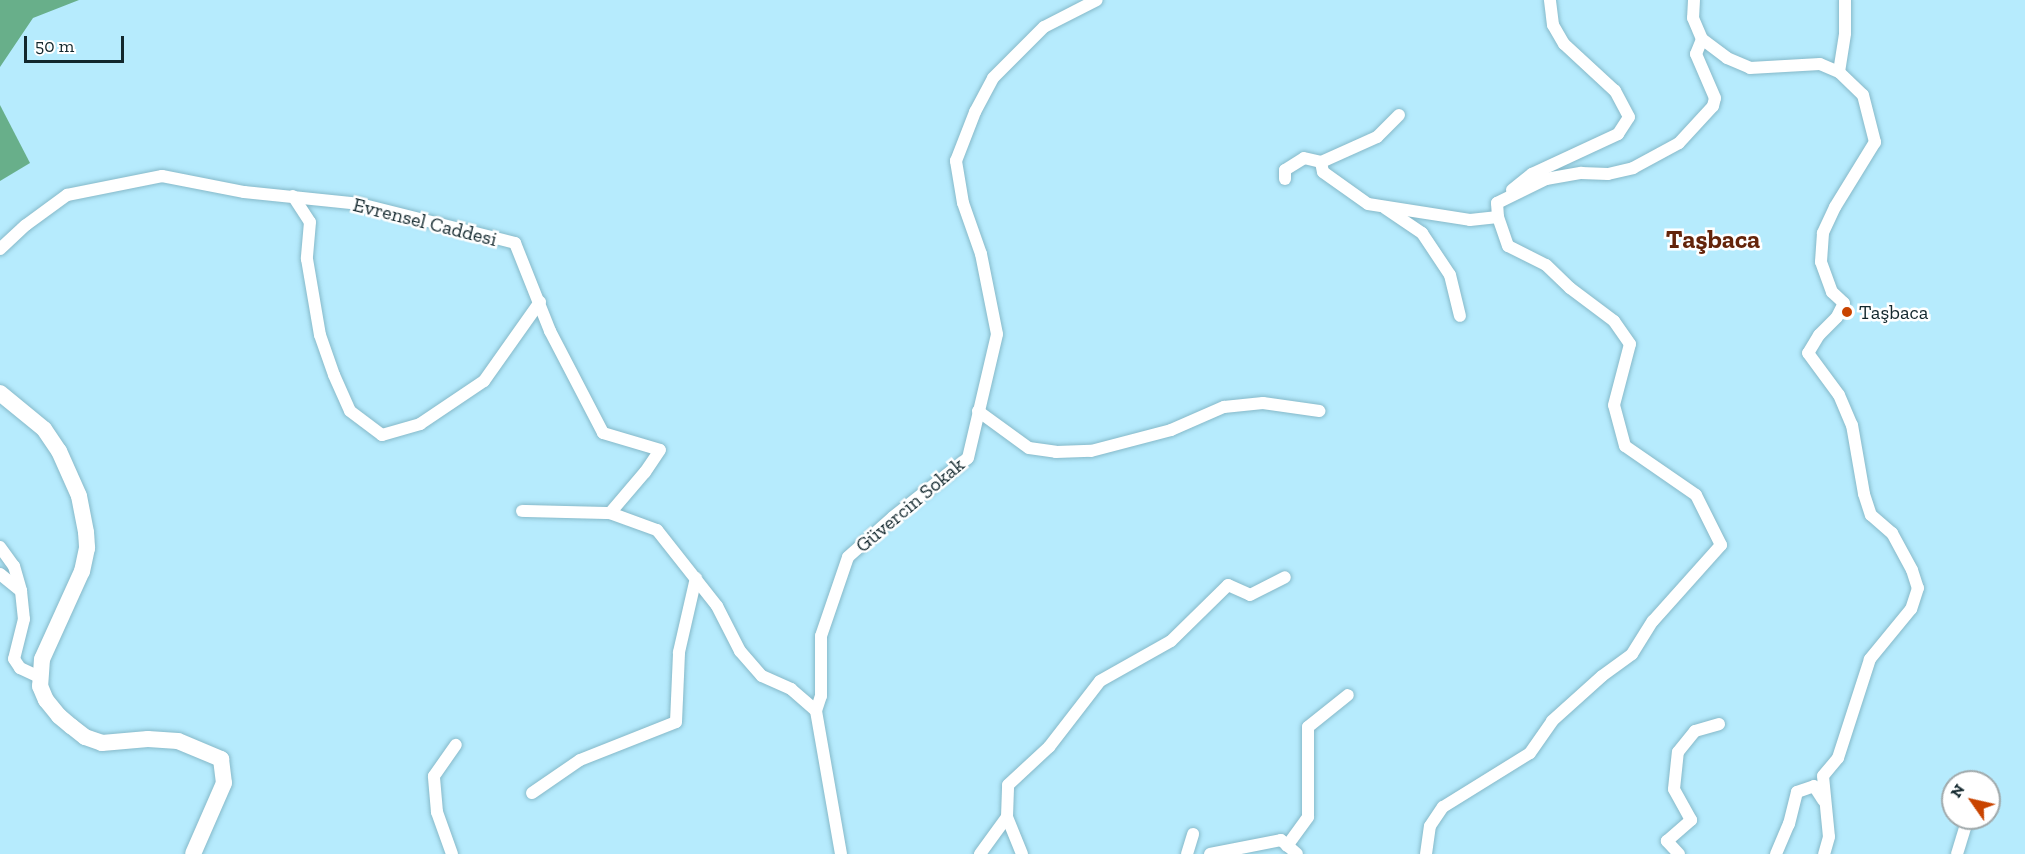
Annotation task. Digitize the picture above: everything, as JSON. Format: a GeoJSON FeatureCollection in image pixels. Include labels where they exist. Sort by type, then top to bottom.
{"type":"FeatureCollection","features":[{"type":"Feature","properties":{"kind":"street","name":"Güvercin Sokak"},"geometry":{"type":"LineString","coordinates":[[841,854],[816,711],[821,696],[821,636],[848,557],[893,517],[968,458],[997,334],[981,254],[963,203],[956,161],[975,112],[993,78],[1044,27],[1097,0]]}},
{"type":"Feature","properties":{"kind":"street"},"geometry":{"type":"LineString","coordinates":[[1497,203],[1532,174],[1618,134],[1629,117],[1615,91],[1564,44],[1553,25],[1550,0]]}},
{"type":"Feature","properties":{"kind":"street"},"geometry":{"type":"LineString","coordinates":[[1694,0],[1694,18],[1702,39],[1727,58],[1750,68],[1820,64],[1839,72],[1863,95],[1875,141],[1835,207],[1823,233],[1821,262],[1832,292],[1844,303],[1837,317],[1819,335],[1808,353],[1839,395],[1852,425],[1864,494],[1871,515],[1892,532],[1912,570],[1918,588],[1911,609],[1870,658],[1838,758],[1823,776],[1829,837],[1824,854]]}},
{"type":"Feature","properties":{"kind":"street"},"geometry":{"type":"LineString","coordinates":[[1839,72],[1845,33],[1845,0]]}},
{"type":"Feature","properties":{"kind":"street"},"geometry":{"type":"LineString","coordinates":[[1497,203],[1546,179],[1581,173],[1608,174],[1633,168],[1679,143],[1713,106],[1715,98],[1696,54],[1702,39]]}},
{"type":"Feature","properties":{"kind":"street"},"geometry":{"type":"LineString","coordinates":[[1285,179],[1285,170],[1304,158],[1321,162],[1377,137],[1399,115]]}},
{"type":"Feature","properties":{"kind":"street"},"geometry":{"type":"LineString","coordinates":[[1321,162],[1323,172],[1368,204],[1470,220],[1498,217]]}},
{"type":"Feature","properties":{"kind":"street","name":"Evrensel Caddesi"},"geometry":{"type":"LineString","coordinates":[[0,249],[26,225],[67,195],[162,176],[244,192],[360,204],[515,243],[550,331],[603,433],[660,450],[645,472],[610,513]]}},
{"type":"Feature","properties":{"kind":"street"},"geometry":{"type":"LineString","coordinates":[[293,196],[310,222],[307,259],[320,335],[334,375],[350,411],[382,435],[420,424],[483,381],[540,302]]}},
{"type":"Feature","properties":{"kind":"street"},"geometry":{"type":"LineString","coordinates":[[1426,854],[1430,826],[1443,807],[1530,753],[1552,721],[1602,676],[1632,654],[1653,621],[1721,544],[1696,495],[1625,446],[1614,405],[1630,344],[1614,321],[1570,288],[1546,265],[1508,246],[1498,217],[1497,203]]}},
{"type":"Feature","properties":{"kind":"street"},"geometry":{"type":"LineString","coordinates":[[1382,206],[1422,233],[1450,275],[1460,316]]}},
{"type":"Feature","properties":{"kind":"street"},"geometry":{"type":"LineString","coordinates":[[0,393],[44,429],[59,451],[79,496],[86,532],[87,548],[82,571],[42,659],[40,686],[46,700],[58,717],[85,736],[102,743],[148,739],[178,741],[221,759],[224,783],[193,854]]}},
{"type":"Feature","properties":{"kind":"street"},"geometry":{"type":"LineString","coordinates":[[978,411],[1029,448],[1056,452],[1090,451],[1171,430],[1224,407],[1263,403],[1318,411]]}},
{"type":"Feature","properties":{"kind":"street"},"geometry":{"type":"LineString","coordinates":[[522,512],[610,513],[657,530],[717,606],[740,651],[762,676],[791,689],[816,711]]}},
{"type":"Feature","properties":{"kind":"street"},"geometry":{"type":"LineString","coordinates":[[0,547],[14,566],[21,591],[24,619],[14,659],[20,668],[41,678]]}},
{"type":"Feature","properties":{"kind":"street"},"geometry":{"type":"LineString","coordinates":[[0,574],[21,591]]}},
{"type":"Feature","properties":{"kind":"street"},"geometry":{"type":"LineString","coordinates":[[1022,854],[1007,817],[1008,785],[1048,747],[1100,681],[1171,641],[1228,585],[1250,595],[1285,577]]}},
{"type":"Feature","properties":{"kind":"street"},"geometry":{"type":"LineString","coordinates":[[532,793],[580,760],[676,722],[679,652],[696,578]]}},
{"type":"Feature","properties":{"kind":"street"},"geometry":{"type":"LineString","coordinates":[[1210,854],[1281,840],[1292,850],[1308,817],[1308,727],[1347,695]]}},
{"type":"Feature","properties":{"kind":"street"},"geometry":{"type":"LineString","coordinates":[[1679,854],[1667,841],[1691,820],[1674,789],[1678,752],[1695,731],[1719,724]]}},
{"type":"Feature","properties":{"kind":"street"},"geometry":{"type":"LineString","coordinates":[[452,854],[436,812],[434,776],[456,745]]}},
{"type":"Feature","properties":{"kind":"street"},"geometry":{"type":"LineString","coordinates":[[1776,854],[1789,824],[1797,792],[1814,786],[1825,802]]}},
{"type":"Feature","properties":{"kind":"street"},"geometry":{"type":"LineString","coordinates":[[980,854],[1007,817]]}},
{"type":"Feature","properties":{"kind":"street"},"geometry":{"type":"LineString","coordinates":[[1957,854],[1965,830]]}},
{"type":"Feature","properties":{"kind":"street"},"geometry":{"type":"LineString","coordinates":[[1187,854],[1193,834]]}},
{"type":"Feature","properties":{"kind":"green space"},"geometry":{"type":"Polygon","coordinates":[[[0,0],[79,0],[33,18],[0,67],[0,0]]]}},
{"type":"Feature","properties":{"kind":"green space"},"geometry":{"type":"Polygon","coordinates":[[[0,105],[30,163],[0,181],[0,105]]]}},
{"type":"Feature","properties":{"kind":"place","name":"Taşbaca"},"geometry":{"type":"Point","coordinates":[1847,312]}},
{"type":"Feature","properties":{"kind":"district","name":"Taşbaca"},"geometry":{"type":"Point","coordinates":[1713,240]}}]}
